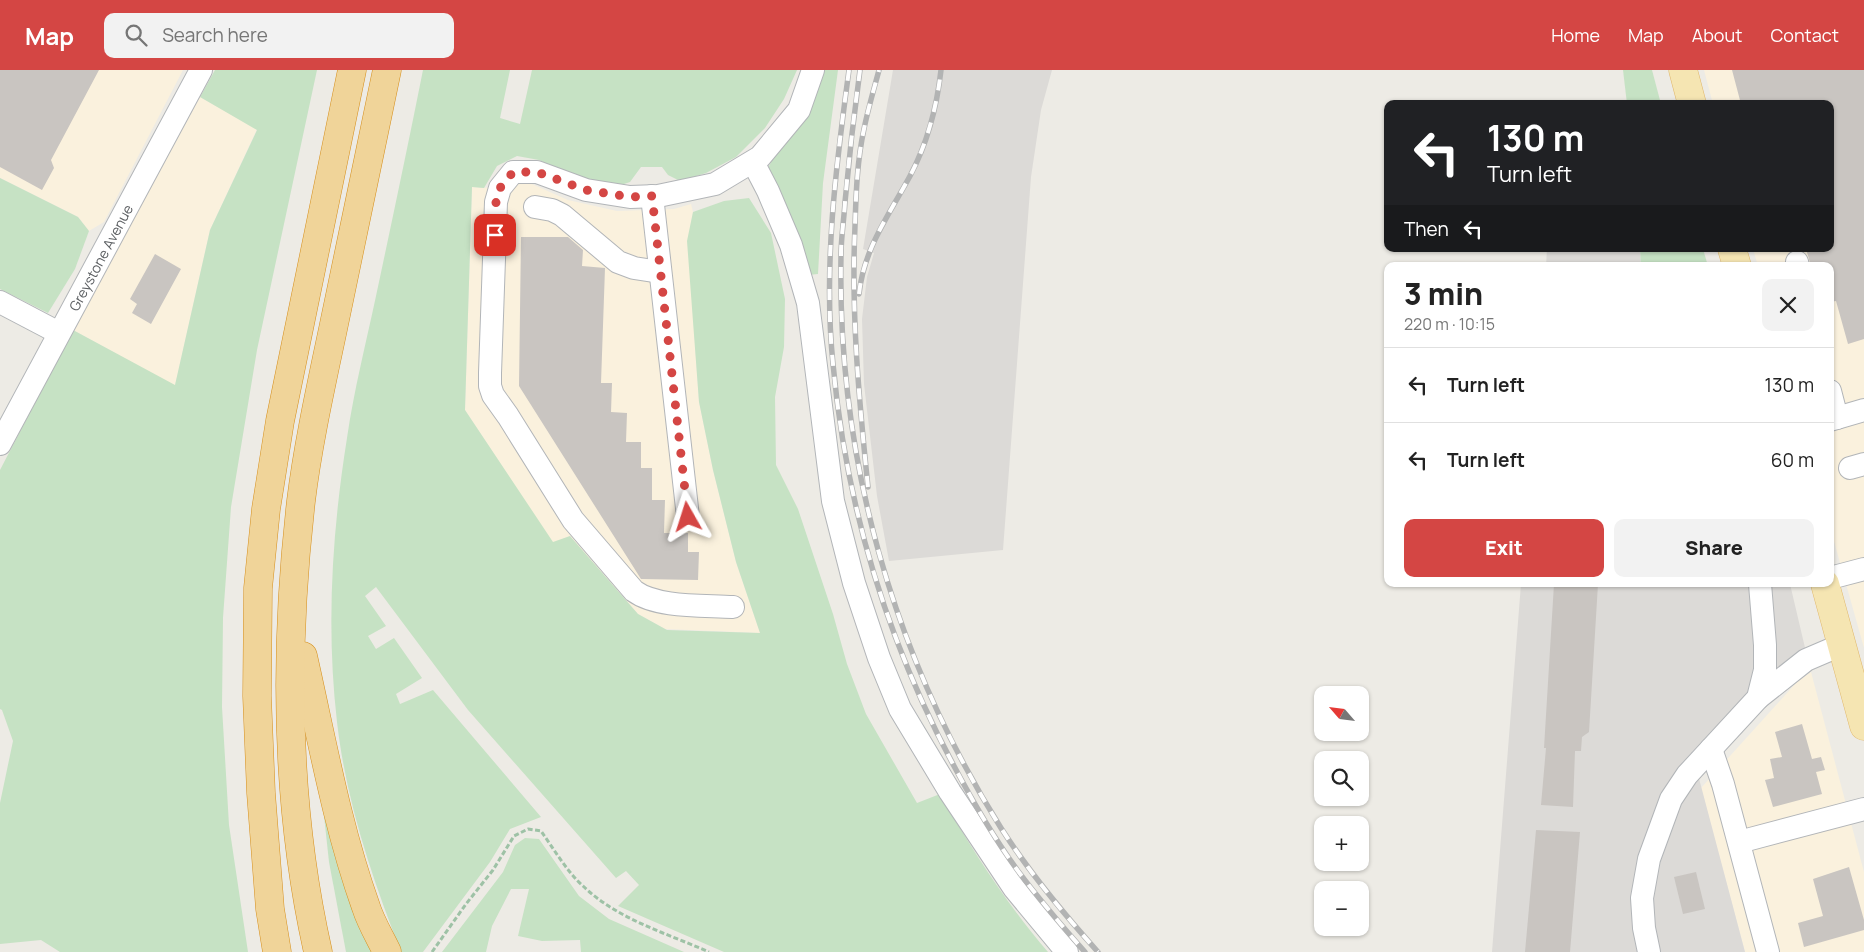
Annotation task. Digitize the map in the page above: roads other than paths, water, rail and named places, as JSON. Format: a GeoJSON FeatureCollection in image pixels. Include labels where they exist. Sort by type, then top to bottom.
{"type":"FeatureCollection","features":[{"type":"Feature","properties":{"kind":"highway"},"geometry":{"type":"LineString","coordinates":[[277,952],[270,908],[261,793],[257,696],[258,588],[266,509],[280,421],[352,70]]}},
{"type":"Feature","properties":{"kind":"highway"},"geometry":{"type":"LineString","coordinates":[[318,952],[301,851],[294,790],[291,719],[292,608],[302,500],[315,418],[387,70]]}},
{"type":"Feature","properties":{"kind":"highway"},"geometry":{"type":"LineString","coordinates":[[292,608],[340,819],[366,909],[387,952]]}},
{"type":"Feature","properties":{"kind":"main road"},"geometry":{"type":"LineString","coordinates":[[1682,70],[1691,100]]}},
{"type":"Feature","properties":{"kind":"main road"},"geometry":{"type":"LineString","coordinates":[[1826,587],[1841,645],[1862,709]]}},
{"type":"Feature","properties":{"kind":"street","name":"Greystone Avenue"},"geometry":{"type":"LineString","coordinates":[[0,444],[202,70]]}},
{"type":"Feature","properties":{"kind":"street"},"geometry":{"type":"LineString","coordinates":[[733,607],[660,602],[643,597],[634,591],[573,520],[493,395],[490,373],[496,202],[500,188],[513,172],[537,172],[586,190],[630,197],[652,196],[715,184],[760,157],[799,110],[813,70]]}},
{"type":"Feature","properties":{"kind":"street"},"geometry":{"type":"LineString","coordinates":[[752,162],[768,191],[791,245],[808,303],[833,501],[854,583],[879,658],[900,709],[950,792],[1014,888],[1067,952]]}},
{"type":"Feature","properties":{"kind":"street"},"geometry":{"type":"LineString","coordinates":[[652,196],[688,517]]}},
{"type":"Feature","properties":{"kind":"street"},"geometry":{"type":"LineString","coordinates":[[535,206],[552,210],[562,215],[618,262],[634,268],[660,272]]}},
{"type":"Feature","properties":{"kind":"street"},"geometry":{"type":"LineString","coordinates":[[0,302],[59,333]]}},
{"type":"Feature","properties":{"kind":"street"},"geometry":{"type":"LineString","coordinates":[[1834,419],[1864,410]]}},
{"type":"Feature","properties":{"kind":"street"},"geometry":{"type":"LineString","coordinates":[[1834,577],[1864,568]]}},
{"type":"Feature","properties":{"kind":"street"},"geometry":{"type":"LineString","coordinates":[[1758,698],[1765,670],[1760,587]]}},
{"type":"Feature","properties":{"kind":"street"},"geometry":{"type":"LineString","coordinates":[[1649,952],[1644,928],[1642,898],[1649,859],[1671,799],[1687,775],[1758,698],[1806,660],[1841,645]]}},
{"type":"Feature","properties":{"kind":"street"},"geometry":{"type":"LineString","coordinates":[[1712,749],[1768,952]]}},
{"type":"Feature","properties":{"kind":"street"},"geometry":{"type":"LineString","coordinates":[[1739,842],[1864,809]]}},
{"type":"Feature","properties":{"kind":"railway"},"geometry":{"type":"LineString","coordinates":[[849,70],[832,216],[829,290],[830,327],[839,417],[859,520],[873,571],[890,621],[930,719],[954,766],[984,820],[1009,858],[1042,902],[1085,952]]}},
{"type":"Feature","properties":{"kind":"railway"},"geometry":{"type":"LineString","coordinates":[[860,70],[841,242],[842,331],[849,406],[861,480],[879,553],[902,625],[930,694],[963,762],[1001,828],[1023,860],[1059,907],[1098,952]]}},
{"type":"Feature","properties":{"kind":"railway"},"geometry":{"type":"LineString","coordinates":[[868,487],[857,357],[854,259],[856,190],[860,153],[879,70]]}},
{"type":"Feature","properties":{"kind":"railway"},"geometry":{"type":"LineString","coordinates":[[859,294],[866,262],[872,247],[916,164],[926,138],[934,111],[941,70]]}}]}
